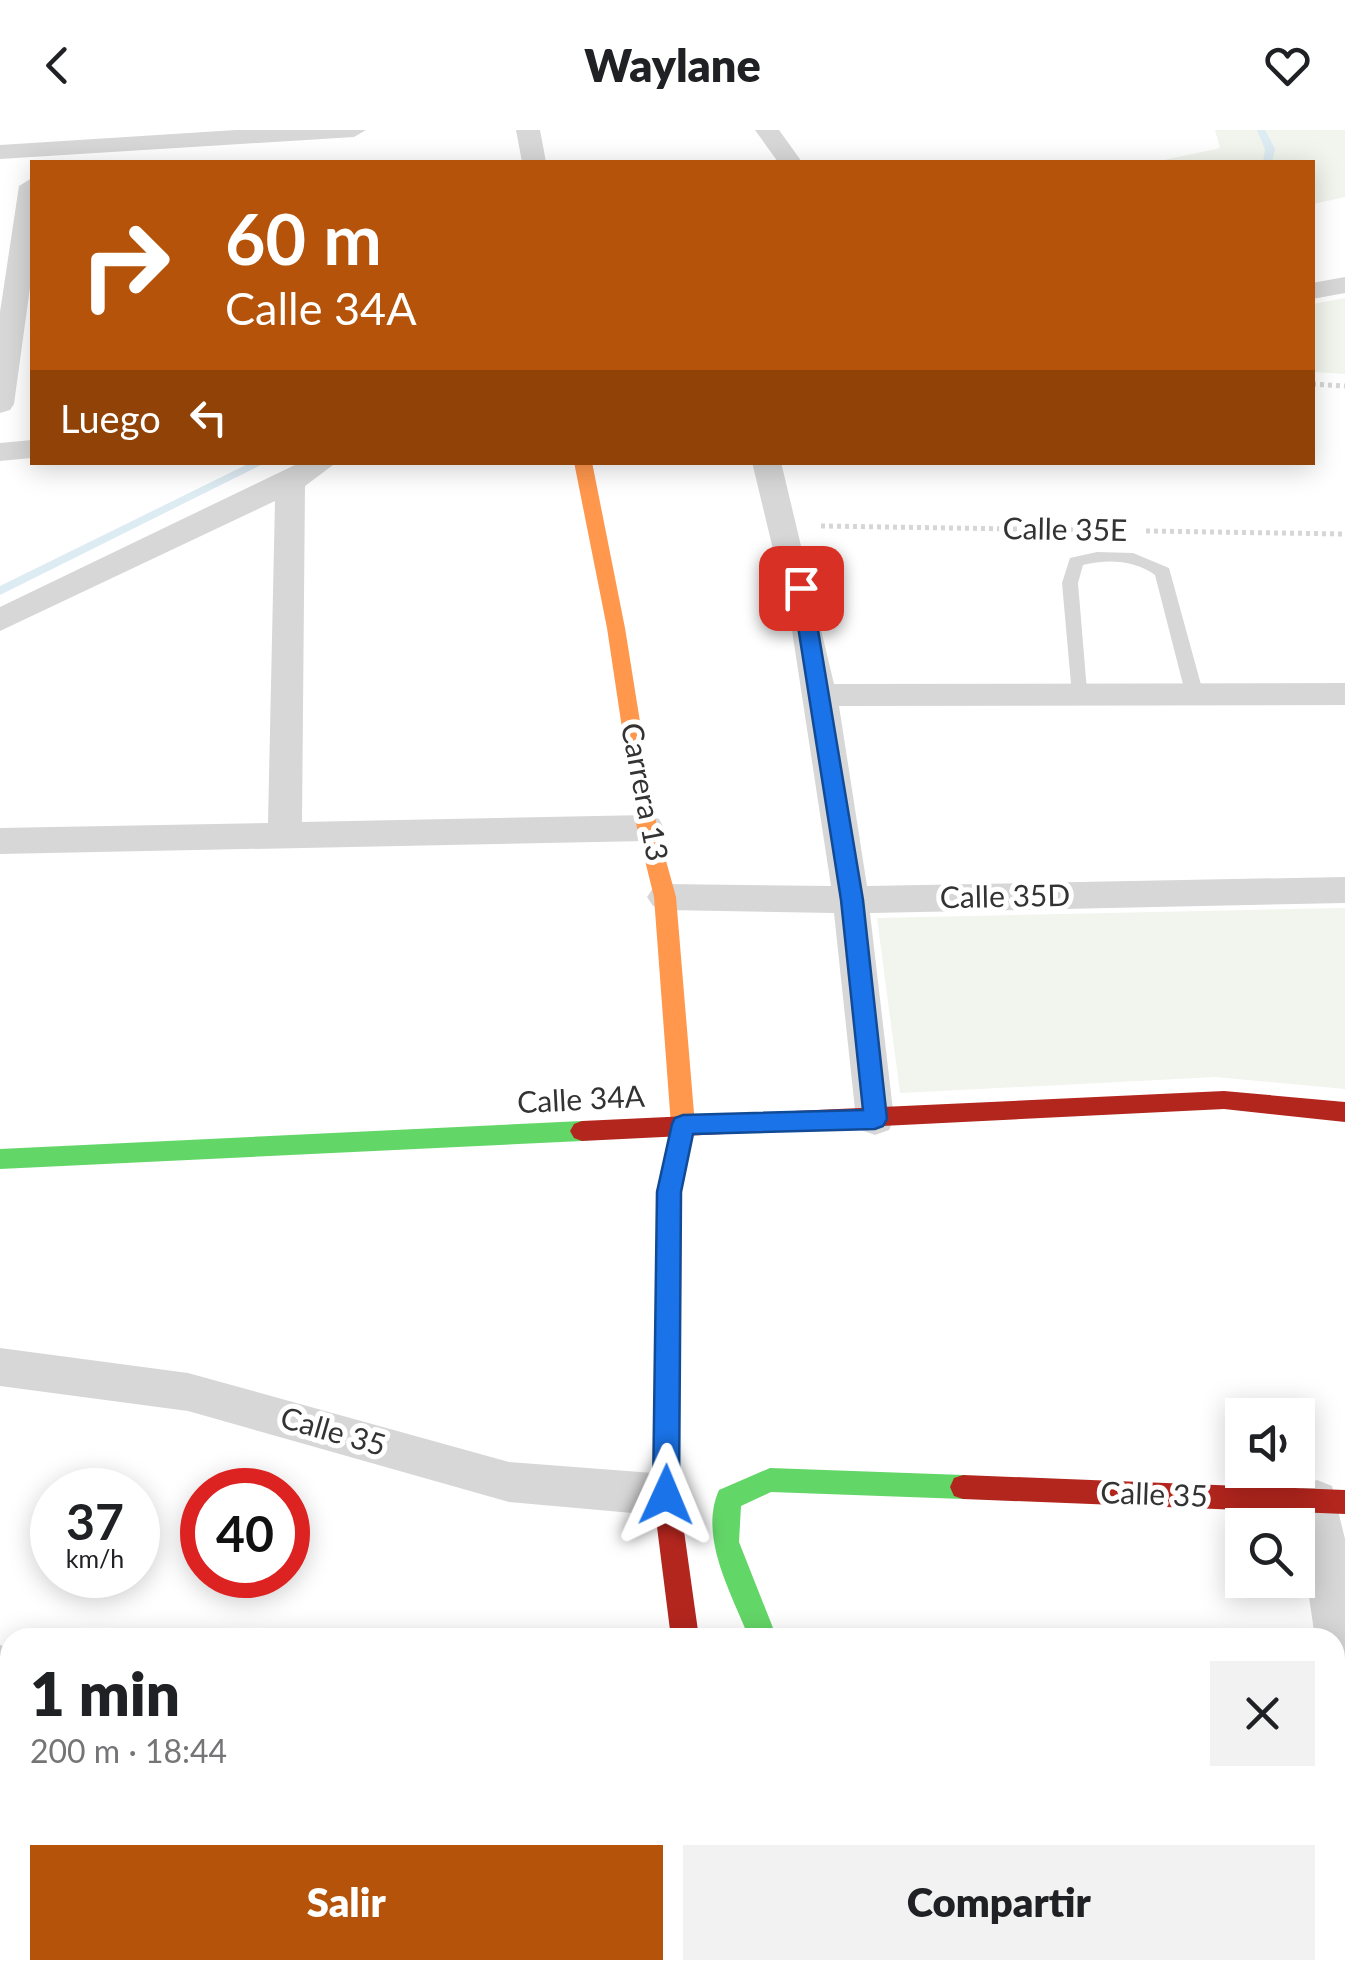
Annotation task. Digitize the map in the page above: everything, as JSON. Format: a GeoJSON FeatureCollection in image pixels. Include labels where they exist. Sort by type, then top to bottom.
{"type":"FeatureCollection","features":[{"type":"Feature","properties":{"kind":"street"},"geometry":{"type":"LineString","coordinates":[[0,152],[40,147],[230,151],[354,130]]}},
{"type":"Feature","properties":{"kind":"street"},"geometry":{"type":"LineString","coordinates":[[528,130],[534,160]]}},
{"type":"Feature","properties":{"kind":"street"},"geometry":{"type":"LineString","coordinates":[[766,130],[788,160]]}},
{"type":"Feature","properties":{"kind":"street"},"geometry":{"type":"LineString","coordinates":[[0,404],[30,200]]}},
{"type":"Feature","properties":{"kind":"street"},"geometry":{"type":"LineString","coordinates":[[1315,290],[1345,285]]}},
{"type":"Feature","properties":{"kind":"street"},"geometry":{"type":"LineString","coordinates":[[0,452],[30,449]]}},
{"type":"Feature","properties":{"kind":"street"},"geometry":{"type":"LineString","coordinates":[[0,620],[318,465]]}},
{"type":"Feature","properties":{"kind":"street","name":"Carrera 13"},"geometry":{"type":"LineString","coordinates":[[584,465],[616,628],[647,828],[665,897],[683,1124],[669,1192],[666,1495],[684,1628]]}},
{"type":"Feature","properties":{"kind":"street"},"geometry":{"type":"LineString","coordinates":[[767,465],[801,588],[820,695],[852,900],[875,1119]]}},
{"type":"Feature","properties":{"kind":"street"},"geometry":{"type":"LineString","coordinates":[[285,835],[290,482]]}},
{"type":"Feature","properties":{"kind":"street"},"geometry":{"type":"LineString","coordinates":[[820,695],[1078,691],[1345,694]]}},
{"type":"Feature","properties":{"kind":"street"},"geometry":{"type":"LineString","coordinates":[[0,841],[647,828]]}},
{"type":"Feature","properties":{"kind":"street","name":"Calle 35D"},"geometry":{"type":"LineString","coordinates":[[665,897],[852,900],[1345,890]]}},
{"type":"Feature","properties":{"kind":"street","name":"Calle 34A"},"geometry":{"type":"LineString","coordinates":[[0,1159],[1224,1100],[1345,1112]]}},
{"type":"Feature","properties":{"kind":"street","name":"Calle 35"},"geometry":{"type":"LineString","coordinates":[[0,1366],[188,1392],[508,1482],[666,1495]]}},
{"type":"Feature","properties":{"kind":"street","name":"Calle 35"},"geometry":{"type":"LineString","coordinates":[[759,1628],[726,1542],[728,1499],[770,1480],[1331,1501]]}},
{"type":"Feature","properties":{"kind":"street"},"geometry":{"type":"LineString","coordinates":[[1331,1501],[1341,1628]]}},
{"type":"Feature","properties":{"kind":"lane"},"geometry":{"type":"LineString","coordinates":[[1078,691],[1070,582],[1076,562],[1101,557],[1144,562],[1163,572],[1194,692]]}},
{"type":"Feature","properties":{"kind":"path"},"geometry":{"type":"LineString","coordinates":[[1315,384],[1345,386]]}},
{"type":"Feature","properties":{"kind":"path","name":"Calle 35E"},"geometry":{"type":"LineString","coordinates":[[784,525],[1092,530]]}},
{"type":"Feature","properties":{"kind":"path","name":"Calle 35E"},"geometry":{"type":"LineString","coordinates":[[1130,530],[1345,534]]}},
{"type":"Feature","properties":{"kind":"shaded area"},"geometry":{"type":"Polygon","coordinates":[[[1215,130],[1345,130],[1345,197],[1315,204],[1315,160],[1164,160],[1220,148],[1215,130]]]}},
{"type":"Feature","properties":{"kind":"shaded area"},"geometry":{"type":"Polygon","coordinates":[[[1345,298],[1345,374],[1315,372],[1315,304],[1345,298]]]}},
{"type":"Feature","properties":{"kind":"shaded area"},"geometry":{"type":"Polygon","coordinates":[[[1345,908],[1345,1089],[1216,1077],[900,1093],[877,918],[1345,908]]]}},
{"type":"Feature","properties":{"kind":"waterway"},"geometry":{"type":"LineString","coordinates":[[1261,130],[1270,149],[1268,160]]}},
{"type":"Feature","properties":{"kind":"waterway"},"geometry":{"type":"LineString","coordinates":[[0,591],[256,465]]}},
{"type":"Feature","properties":{"kind":"traffic: fast"},"geometry":{"type":"LineString","coordinates":[[0,1159],[582,1131]]}},
{"type":"Feature","properties":{"kind":"traffic: fast"},"geometry":{"type":"LineString","coordinates":[[759,1628],[726,1542],[728,1499],[770,1480],[963,1487]]}},
{"type":"Feature","properties":{"kind":"traffic: slow"},"geometry":{"type":"LineString","coordinates":[[584,465],[616,628],[647,828],[665,897],[683,1125],[679,1146]]}},
{"type":"Feature","properties":{"kind":"traffic: jam"},"geometry":{"type":"LineString","coordinates":[[582,1131],[1224,1100],[1345,1112]]}},
{"type":"Feature","properties":{"kind":"traffic: jam"},"geometry":{"type":"LineString","coordinates":[[679,1146],[669,1193],[666,1495],[684,1628]]}},
{"type":"Feature","properties":{"kind":"traffic: jam"},"geometry":{"type":"LineString","coordinates":[[963,1487],[1345,1502]]}},
{"type":"Feature","properties":{"kind":"route"},"geometry":{"type":"LineString","coordinates":[[666,1495],[669,1192],[683,1124],[875,1119],[852,900],[801,588]]}}]}
